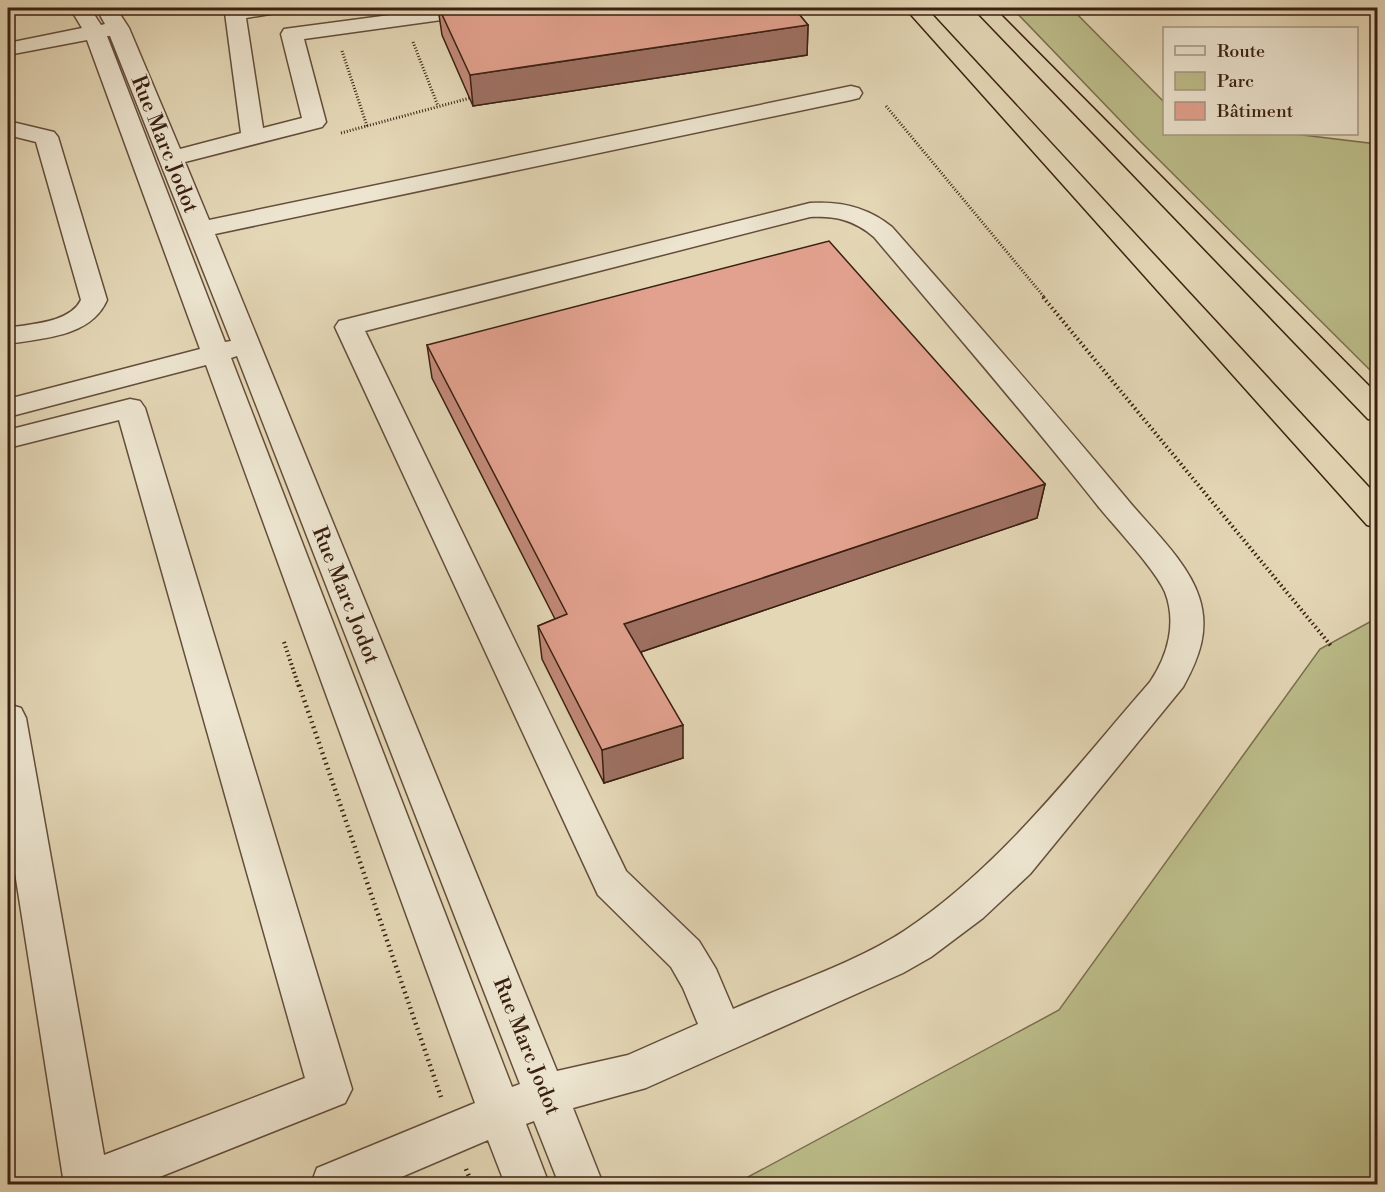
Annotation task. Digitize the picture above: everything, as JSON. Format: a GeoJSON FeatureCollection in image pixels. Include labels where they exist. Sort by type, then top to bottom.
{"type":"FeatureCollection","features":[{"type":"Feature","properties":{"kind":"highway"},"geometry":{"type":"LineString","coordinates":[[915,8],[1377,517]]}},
{"type":"Feature","properties":{"kind":"highway"},"geometry":{"type":"LineString","coordinates":[[983,8],[1377,412]]}},
{"type":"Feature","properties":{"kind":"street"},"geometry":{"type":"LineString","coordinates":[[8,9],[14,8]]}},
{"type":"Feature","properties":{"kind":"street"},"geometry":{"type":"LineString","coordinates":[[254,138],[235,13],[275,8]]}},
{"type":"Feature","properties":{"kind":"street"},"geometry":{"type":"LineString","coordinates":[[171,158],[314,122],[292,34],[456,12],[454,8]]}},
{"type":"Feature","properties":{"kind":"street"},"geometry":{"type":"LineString","coordinates":[[8,49],[100,19]]}},
{"type":"Feature","properties":{"kind":"street","name":"Rue Marc Jodot"},"geometry":{"type":"LineString","coordinates":[[100,19],[171,158],[581,1185]]}},
{"type":"Feature","properties":{"kind":"street","name":"Rue Marc Jodot"},"geometry":{"type":"LineString","coordinates":[[100,19],[218,360],[527,1185]]}},
{"type":"Feature","properties":{"kind":"street"},"geometry":{"type":"LineString","coordinates":[[200,230],[851,93]]}},
{"type":"Feature","properties":{"kind":"street"},"geometry":{"type":"LineString","coordinates":[[8,129],[46,138],[94,300],[91,311],[80,319],[8,336]]}},
{"type":"Feature","properties":{"kind":"street"},"geometry":{"type":"LineString","coordinates":[[333,1185],[546,1094],[631,1074],[889,960],[917,944],[969,906],[1016,863],[1173,677],[1186,645],[1188,628],[1183,594],[1164,565],[1079,461],[883,232],[858,214],[836,210],[810,210],[349,327],[612,883],[623,897],[684,952],[695,970],[723,1033]]}},
{"type":"Feature","properties":{"kind":"street"},"geometry":{"type":"LineString","coordinates":[[8,408],[249,352]]}},
{"type":"Feature","properties":{"kind":"street"},"geometry":{"type":"LineString","coordinates":[[48,429],[46,422],[49,418],[64,408],[218,360]]}},
{"type":"Feature","properties":{"kind":"street"},"geometry":{"type":"LineString","coordinates":[[8,439],[130,408],[330,1089],[87,1185],[8,718]]}},
{"type":"Feature","properties":{"kind":"path"},"geometry":{"type":"LineString","coordinates":[[405,19],[438,106]]}},
{"type":"Feature","properties":{"kind":"path"},"geometry":{"type":"LineString","coordinates":[[334,28],[367,126]]}},
{"type":"Feature","properties":{"kind":"path"},"geometry":{"type":"LineString","coordinates":[[886,106],[1332,646]]}},
{"type":"Feature","properties":{"kind":"green space"},"geometry":{"type":"Polygon","coordinates":[[[1012,8],[1071,8],[1163,101],[1163,135],[1302,135],[1377,144],[1377,377],[1140,141],[1012,8]]]}},
{"type":"Feature","properties":{"kind":"green space"},"geometry":{"type":"Polygon","coordinates":[[[1377,618],[1377,1184],[735,1184],[1059,1010],[1320,649],[1377,618]]]}},
{"type":"Feature","properties":{"kind":"building"},"geometry":{"type":"Polygon","coordinates":[[[439,8],[794,8],[808,25],[470,75],[439,8]]]}},
{"type":"Feature","properties":{"kind":"building"},"geometry":{"type":"Polygon","coordinates":[[[829,241],[1045,484],[624,624],[683,725],[602,750],[538,626],[567,614],[427,345],[829,241]]]}}]}
